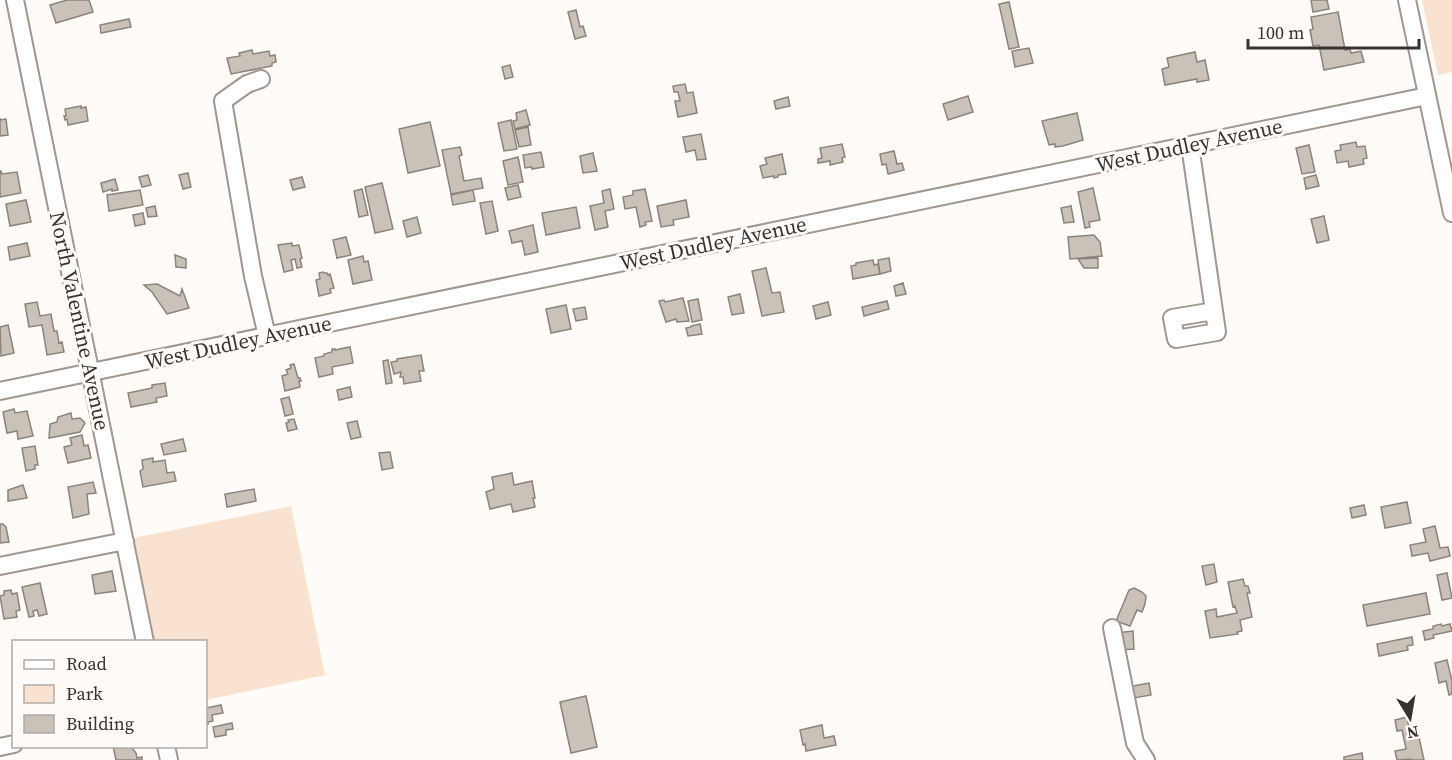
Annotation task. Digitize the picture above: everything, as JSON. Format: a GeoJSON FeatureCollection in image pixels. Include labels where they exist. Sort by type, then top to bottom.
{"type":"FeatureCollection","features":[{"type":"Feature","properties":{"kind":"street","name":"North Valentine Avenue"},"geometry":{"type":"LineString","coordinates":[[15,0],[145,640]]}},
{"type":"Feature","properties":{"kind":"street"},"geometry":{"type":"LineString","coordinates":[[1407,0],[1452,213]]}},
{"type":"Feature","properties":{"kind":"street"},"geometry":{"type":"LineString","coordinates":[[261,79],[247,84],[223,101],[253,276],[267,336]]}},
{"type":"Feature","properties":{"kind":"street","name":"West Dudley Avenue"},"geometry":{"type":"LineString","coordinates":[[0,391],[1427,96]]}},
{"type":"Feature","properties":{"kind":"street"},"geometry":{"type":"LineString","coordinates":[[1190,145],[1214,311]]}},
{"type":"Feature","properties":{"kind":"street"},"geometry":{"type":"LineString","coordinates":[[0,566],[125,541]]}},
{"type":"Feature","properties":{"kind":"street"},"geometry":{"type":"LineString","coordinates":[[1112,628],[1135,743],[1146,760]]}},
{"type":"Feature","properties":{"kind":"green space"},"geometry":{"type":"Polygon","coordinates":[[[1422,0],[1452,0],[1452,72],[1438,75],[1422,0]]]}},
{"type":"Feature","properties":{"kind":"green space"},"geometry":{"type":"Polygon","coordinates":[[[291,506],[325,675],[207,700],[207,640],[155,640],[134,538],[291,506]]]}},
{"type":"Feature","properties":{"kind":"building"},"geometry":{"type":"Polygon","coordinates":[[[67,0],[89,0],[93,12],[56,23],[50,5],[67,0]]]}},
{"type":"Feature","properties":{"kind":"building"},"geometry":{"type":"Polygon","coordinates":[[[1311,0],[1327,0],[1329,9],[1313,12],[1311,0]]]}},
{"type":"Feature","properties":{"kind":"building"},"geometry":{"type":"Polygon","coordinates":[[[1009,2],[1019,47],[1009,49],[999,4],[1009,2]]]}},
{"type":"Feature","properties":{"kind":"building"},"geometry":{"type":"Polygon","coordinates":[[[576,10],[580,27],[583,26],[586,36],[575,39],[568,12],[576,10]]]}},
{"type":"Feature","properties":{"kind":"building"},"geometry":{"type":"Polygon","coordinates":[[[1338,12],[1345,50],[1350,49],[1351,53],[1361,51],[1364,62],[1324,70],[1319,45],[1313,46],[1310,30],[1313,29],[1311,17],[1338,12]]]}},
{"type":"Feature","properties":{"kind":"building"},"geometry":{"type":"Polygon","coordinates":[[[129,19],[131,27],[101,33],[100,25],[129,19]]]}},
{"type":"Feature","properties":{"kind":"building"},"geometry":{"type":"Polygon","coordinates":[[[1029,48],[1033,63],[1015,67],[1012,51],[1029,48]]]}},
{"type":"Feature","properties":{"kind":"building"},"geometry":{"type":"Polygon","coordinates":[[[252,50],[253,54],[269,51],[270,56],[275,55],[276,62],[272,63],[272,66],[231,74],[227,58],[240,56],[239,53],[252,50]]]}},
{"type":"Feature","properties":{"kind":"building"},"geometry":{"type":"Polygon","coordinates":[[[1195,52],[1197,62],[1205,60],[1209,80],[1197,82],[1197,79],[1165,85],[1162,69],[1169,67],[1167,58],[1195,52]]]}},
{"type":"Feature","properties":{"kind":"building"},"geometry":{"type":"Polygon","coordinates":[[[510,65],[513,77],[505,79],[502,67],[510,65]]]}},
{"type":"Feature","properties":{"kind":"building"},"geometry":{"type":"Polygon","coordinates":[[[685,84],[687,93],[693,92],[697,113],[678,117],[675,101],[680,101],[678,92],[674,92],[673,86],[685,84]]]}},
{"type":"Feature","properties":{"kind":"building"},"geometry":{"type":"Polygon","coordinates":[[[968,96],[973,112],[948,120],[943,104],[968,96]]]}},
{"type":"Feature","properties":{"kind":"building"},"geometry":{"type":"Polygon","coordinates":[[[788,97],[790,106],[776,109],[774,101],[788,97]]]}},
{"type":"Feature","properties":{"kind":"building"},"geometry":{"type":"Polygon","coordinates":[[[81,106],[81,108],[86,107],[88,121],[68,125],[64,116],[66,116],[65,109],[81,106]]]}},
{"type":"Feature","properties":{"kind":"building"},"geometry":{"type":"Polygon","coordinates":[[[526,110],[530,125],[515,129],[513,121],[517,120],[516,113],[526,110]]]}},
{"type":"Feature","properties":{"kind":"building"},"geometry":{"type":"Polygon","coordinates":[[[1077,113],[1083,140],[1063,146],[1049,145],[1042,121],[1077,113]]]}},
{"type":"Feature","properties":{"kind":"building"},"geometry":{"type":"Polygon","coordinates":[[[6,119],[8,135],[0,136],[0,120],[6,119]]]}},
{"type":"Feature","properties":{"kind":"building"},"geometry":{"type":"Polygon","coordinates":[[[511,120],[517,149],[504,151],[498,123],[511,120]]]}},
{"type":"Feature","properties":{"kind":"building"},"geometry":{"type":"Polygon","coordinates":[[[430,122],[440,166],[408,173],[399,129],[430,122]]]}},
{"type":"Feature","properties":{"kind":"building"},"geometry":{"type":"Polygon","coordinates":[[[528,127],[531,145],[519,147],[515,130],[528,127]]]}},
{"type":"Feature","properties":{"kind":"building"},"geometry":{"type":"Polygon","coordinates":[[[701,134],[706,159],[697,160],[695,150],[686,152],[683,137],[701,134]]]}},
{"type":"Feature","properties":{"kind":"building"},"geometry":{"type":"Polygon","coordinates":[[[1356,142],[1357,147],[1365,146],[1367,158],[1363,159],[1364,164],[1349,167],[1348,161],[1337,163],[1335,151],[1341,150],[1340,145],[1356,142]]]}},
{"type":"Feature","properties":{"kind":"building"},"geometry":{"type":"Polygon","coordinates":[[[842,144],[845,157],[842,158],[843,162],[830,165],[830,161],[818,163],[818,159],[822,158],[820,148],[842,144]]]}},
{"type":"Feature","properties":{"kind":"building"},"geometry":{"type":"Polygon","coordinates":[[[1309,145],[1315,172],[1302,174],[1296,148],[1309,145]]]}},
{"type":"Feature","properties":{"kind":"building"},"geometry":{"type":"Polygon","coordinates":[[[460,147],[462,155],[459,156],[464,181],[481,178],[483,188],[451,194],[442,150],[460,147]]]}},
{"type":"Feature","properties":{"kind":"building"},"geometry":{"type":"Polygon","coordinates":[[[894,151],[897,164],[902,163],[904,170],[888,174],[886,164],[882,165],[880,154],[894,151]]]}},
{"type":"Feature","properties":{"kind":"building"},"geometry":{"type":"Polygon","coordinates":[[[541,152],[544,167],[525,168],[523,155],[541,152]]]}},
{"type":"Feature","properties":{"kind":"building"},"geometry":{"type":"Polygon","coordinates":[[[593,153],[597,171],[583,173],[580,156],[593,153]]]}},
{"type":"Feature","properties":{"kind":"building"},"geometry":{"type":"Polygon","coordinates":[[[782,154],[786,174],[774,178],[774,176],[763,178],[760,166],[767,164],[765,158],[782,154]]]}},
{"type":"Feature","properties":{"kind":"building"},"geometry":{"type":"Polygon","coordinates":[[[518,157],[523,182],[508,185],[503,161],[518,157]]]}},
{"type":"Feature","properties":{"kind":"building"},"geometry":{"type":"Polygon","coordinates":[[[0,171],[2,174],[17,172],[21,193],[0,197],[0,171]]]}},
{"type":"Feature","properties":{"kind":"building"},"geometry":{"type":"Polygon","coordinates":[[[188,173],[191,187],[183,189],[179,175],[188,173]]]}},
{"type":"Feature","properties":{"kind":"building"},"geometry":{"type":"Polygon","coordinates":[[[148,175],[151,185],[142,187],[139,177],[148,175]]]}},
{"type":"Feature","properties":{"kind":"building"},"geometry":{"type":"Polygon","coordinates":[[[1316,175],[1319,186],[1306,189],[1304,178],[1316,175]]]}},
{"type":"Feature","properties":{"kind":"building"},"geometry":{"type":"Polygon","coordinates":[[[302,177],[305,187],[293,190],[290,180],[302,177]]]}},
{"type":"Feature","properties":{"kind":"building"},"geometry":{"type":"Polygon","coordinates":[[[115,179],[118,190],[103,192],[101,183],[115,179]]]}},
{"type":"Feature","properties":{"kind":"building"},"geometry":{"type":"Polygon","coordinates":[[[382,183],[393,229],[375,233],[365,187],[382,183]]]}},
{"type":"Feature","properties":{"kind":"building"},"geometry":{"type":"Polygon","coordinates":[[[518,185],[521,197],[508,200],[505,188],[518,185]]]}},
{"type":"Feature","properties":{"kind":"building"},"geometry":{"type":"Polygon","coordinates":[[[1093,188],[1100,220],[1089,222],[1090,227],[1085,228],[1078,192],[1093,188]]]}},
{"type":"Feature","properties":{"kind":"building"},"geometry":{"type":"Polygon","coordinates":[[[362,189],[368,215],[359,217],[354,191],[362,189]]]}},
{"type":"Feature","properties":{"kind":"building"},"geometry":{"type":"Polygon","coordinates":[[[610,189],[614,209],[605,211],[608,227],[595,230],[590,206],[604,203],[602,191],[610,189]]]}},
{"type":"Feature","properties":{"kind":"building"},"geometry":{"type":"Polygon","coordinates":[[[645,189],[652,221],[645,222],[646,225],[640,227],[636,207],[625,209],[623,197],[633,195],[633,191],[645,189]]]}},
{"type":"Feature","properties":{"kind":"building"},"geometry":{"type":"Polygon","coordinates":[[[140,190],[143,205],[109,211],[107,195],[140,190]]]}},
{"type":"Feature","properties":{"kind":"building"},"geometry":{"type":"Polygon","coordinates":[[[473,190],[475,201],[453,205],[451,195],[473,190]]]}},
{"type":"Feature","properties":{"kind":"building"},"geometry":{"type":"Polygon","coordinates":[[[26,200],[31,222],[10,226],[6,204],[26,200]]]}},
{"type":"Feature","properties":{"kind":"building"},"geometry":{"type":"Polygon","coordinates":[[[686,200],[689,217],[673,220],[674,225],[661,227],[657,206],[686,200]]]}},
{"type":"Feature","properties":{"kind":"building"},"geometry":{"type":"Polygon","coordinates":[[[492,201],[498,231],[486,234],[480,203],[492,201]]]}},
{"type":"Feature","properties":{"kind":"building"},"geometry":{"type":"Polygon","coordinates":[[[155,206],[157,216],[148,217],[146,208],[155,206]]]}},
{"type":"Feature","properties":{"kind":"building"},"geometry":{"type":"Polygon","coordinates":[[[1071,206],[1074,222],[1064,223],[1061,208],[1071,206]]]}},
{"type":"Feature","properties":{"kind":"building"},"geometry":{"type":"Polygon","coordinates":[[[576,207],[580,228],[546,235],[542,213],[576,207]]]}},
{"type":"Feature","properties":{"kind":"building"},"geometry":{"type":"Polygon","coordinates":[[[143,213],[145,224],[135,226],[133,215],[143,213]]]}},
{"type":"Feature","properties":{"kind":"building"},"geometry":{"type":"Polygon","coordinates":[[[1324,216],[1329,240],[1317,243],[1311,219],[1324,216]]]}},
{"type":"Feature","properties":{"kind":"building"},"geometry":{"type":"Polygon","coordinates":[[[417,217],[421,233],[407,237],[403,221],[417,217]]]}},
{"type":"Feature","properties":{"kind":"building"},"geometry":{"type":"Polygon","coordinates":[[[533,225],[538,252],[525,255],[522,241],[512,243],[509,231],[533,225]]]}},
{"type":"Feature","properties":{"kind":"building"},"geometry":{"type":"Polygon","coordinates":[[[1094,235],[1100,242],[1102,256],[1070,259],[1068,237],[1094,235]]]}},
{"type":"Feature","properties":{"kind":"building"},"geometry":{"type":"Polygon","coordinates":[[[346,237],[351,255],[337,258],[333,240],[346,237]]]}},
{"type":"Feature","properties":{"kind":"building"},"geometry":{"type":"Polygon","coordinates":[[[27,243],[30,256],[10,260],[8,247],[27,243]]]}},
{"type":"Feature","properties":{"kind":"building"},"geometry":{"type":"Polygon","coordinates":[[[292,243],[292,246],[299,245],[302,267],[297,268],[295,259],[291,260],[293,270],[284,272],[278,245],[292,243]]]}},
{"type":"Feature","properties":{"kind":"building"},"geometry":{"type":"Polygon","coordinates":[[[175,255],[186,259],[186,268],[176,267],[175,255]]]}},
{"type":"Feature","properties":{"kind":"building"},"geometry":{"type":"Polygon","coordinates":[[[363,256],[364,262],[368,261],[372,280],[353,284],[348,260],[363,256]]]}},
{"type":"Feature","properties":{"kind":"building"},"geometry":{"type":"Polygon","coordinates":[[[889,258],[891,271],[880,274],[878,260],[889,258]]]}},
{"type":"Feature","properties":{"kind":"building"},"geometry":{"type":"Polygon","coordinates":[[[1098,258],[1098,268],[1084,268],[1078,259],[1098,258]]]}},
{"type":"Feature","properties":{"kind":"building"},"geometry":{"type":"Polygon","coordinates":[[[873,260],[874,265],[878,264],[880,274],[853,279],[851,266],[873,260]]]}},
{"type":"Feature","properties":{"kind":"building"},"geometry":{"type":"Polygon","coordinates":[[[766,268],[772,293],[780,292],[784,312],[762,316],[752,271],[766,268]]]}},
{"type":"Feature","properties":{"kind":"building"},"geometry":{"type":"Polygon","coordinates":[[[319,273],[330,274],[334,288],[330,289],[331,293],[319,296],[316,280],[320,279],[319,273]]]}},
{"type":"Feature","properties":{"kind":"building"},"geometry":{"type":"Polygon","coordinates":[[[903,283],[906,294],[896,296],[894,286],[903,283]]]}},
{"type":"Feature","properties":{"kind":"building"},"geometry":{"type":"Polygon","coordinates":[[[157,284],[180,296],[182,289],[189,308],[167,314],[152,292],[144,285],[157,284]]]}},
{"type":"Feature","properties":{"kind":"building"},"geometry":{"type":"Polygon","coordinates":[[[740,294],[744,313],[732,315],[728,297],[740,294]]]}},
{"type":"Feature","properties":{"kind":"building"},"geometry":{"type":"Polygon","coordinates":[[[683,298],[689,321],[677,322],[676,319],[666,322],[659,301],[683,298]]]}},
{"type":"Feature","properties":{"kind":"building"},"geometry":{"type":"Polygon","coordinates":[[[698,299],[702,320],[692,322],[688,301],[698,299]]]}},
{"type":"Feature","properties":{"kind":"building"},"geometry":{"type":"Polygon","coordinates":[[[887,301],[889,309],[864,316],[862,307],[887,301]]]}},
{"type":"Feature","properties":{"kind":"building"},"geometry":{"type":"Polygon","coordinates":[[[37,302],[40,316],[51,314],[54,331],[57,331],[59,343],[62,342],[64,352],[47,355],[42,325],[29,327],[25,304],[37,302]]]}},
{"type":"Feature","properties":{"kind":"building"},"geometry":{"type":"Polygon","coordinates":[[[828,302],[831,315],[816,319],[813,306],[828,302]]]}},
{"type":"Feature","properties":{"kind":"building"},"geometry":{"type":"Polygon","coordinates":[[[566,305],[571,329],[551,333],[546,309],[566,305]]]}},
{"type":"Feature","properties":{"kind":"building"},"geometry":{"type":"Polygon","coordinates":[[[585,307],[587,319],[576,321],[573,309],[585,307]]]}},
{"type":"Feature","properties":{"kind":"building"},"geometry":{"type":"Polygon","coordinates":[[[700,324],[702,334],[688,336],[686,328],[700,324]]]}},
{"type":"Feature","properties":{"kind":"building"},"geometry":{"type":"Polygon","coordinates":[[[8,325],[14,353],[1,356],[0,327],[8,325]]]}},
{"type":"Feature","properties":{"kind":"building"},"geometry":{"type":"Polygon","coordinates":[[[350,347],[353,363],[332,367],[333,374],[319,377],[315,358],[332,352],[332,349],[350,347]]]}},
{"type":"Feature","properties":{"kind":"building"},"geometry":{"type":"Polygon","coordinates":[[[421,355],[424,371],[419,371],[421,381],[404,384],[403,377],[400,377],[401,372],[394,374],[391,362],[421,355]]]}},
{"type":"Feature","properties":{"kind":"building"},"geometry":{"type":"Polygon","coordinates":[[[388,360],[392,383],[386,384],[383,361],[388,360]]]}},
{"type":"Feature","properties":{"kind":"building"},"geometry":{"type":"Polygon","coordinates":[[[294,364],[301,381],[299,381],[300,387],[285,391],[282,376],[288,374],[286,370],[294,364]]]}},
{"type":"Feature","properties":{"kind":"building"},"geometry":{"type":"Polygon","coordinates":[[[165,383],[167,396],[156,398],[157,402],[131,407],[128,393],[165,383]]]}},
{"type":"Feature","properties":{"kind":"building"},"geometry":{"type":"Polygon","coordinates":[[[350,387],[352,397],[339,400],[337,390],[350,387]]]}},
{"type":"Feature","properties":{"kind":"building"},"geometry":{"type":"Polygon","coordinates":[[[289,397],[293,414],[285,416],[281,399],[289,397]]]}},
{"type":"Feature","properties":{"kind":"building"},"geometry":{"type":"Polygon","coordinates":[[[14,409],[15,413],[27,411],[33,436],[18,439],[17,431],[7,433],[3,412],[14,409]]]}},
{"type":"Feature","properties":{"kind":"building"},"geometry":{"type":"Polygon","coordinates":[[[71,413],[72,419],[80,418],[85,423],[80,432],[49,438],[50,424],[57,422],[58,417],[71,413]]]}},
{"type":"Feature","properties":{"kind":"building"},"geometry":{"type":"Polygon","coordinates":[[[294,419],[297,429],[288,431],[286,423],[294,419]]]}},
{"type":"Feature","properties":{"kind":"building"},"geometry":{"type":"Polygon","coordinates":[[[357,421],[361,437],[351,439],[347,423],[357,421]]]}},
{"type":"Feature","properties":{"kind":"building"},"geometry":{"type":"Polygon","coordinates":[[[82,435],[84,446],[88,445],[91,458],[68,463],[64,447],[72,445],[70,438],[82,435]]]}},
{"type":"Feature","properties":{"kind":"building"},"geometry":{"type":"Polygon","coordinates":[[[183,439],[186,451],[164,455],[161,444],[183,439]]]}},
{"type":"Feature","properties":{"kind":"building"},"geometry":{"type":"Polygon","coordinates":[[[35,446],[38,465],[35,465],[35,469],[26,471],[22,448],[35,446]]]}},
{"type":"Feature","properties":{"kind":"building"},"geometry":{"type":"Polygon","coordinates":[[[390,452],[393,468],[382,470],[379,453],[390,452]]]}},
{"type":"Feature","properties":{"kind":"building"},"geometry":{"type":"Polygon","coordinates":[[[153,458],[153,462],[165,460],[167,473],[174,472],[176,481],[143,487],[140,471],[143,469],[142,460],[153,458]]]}},
{"type":"Feature","properties":{"kind":"building"},"geometry":{"type":"Polygon","coordinates":[[[512,473],[514,485],[532,481],[535,507],[513,512],[511,504],[490,509],[486,492],[494,489],[492,477],[512,473]]]}},
{"type":"Feature","properties":{"kind":"building"},"geometry":{"type":"Polygon","coordinates":[[[93,482],[96,493],[87,494],[89,514],[73,518],[68,487],[93,482]]]}},
{"type":"Feature","properties":{"kind":"building"},"geometry":{"type":"Polygon","coordinates":[[[23,485],[27,498],[8,501],[8,490],[23,485]]]}},
{"type":"Feature","properties":{"kind":"building"},"geometry":{"type":"Polygon","coordinates":[[[254,489],[256,501],[227,507],[225,494],[254,489]]]}},
{"type":"Feature","properties":{"kind":"building"},"geometry":{"type":"Polygon","coordinates":[[[1407,502],[1411,523],[1385,528],[1381,507],[1407,502]]]}},
{"type":"Feature","properties":{"kind":"building"},"geometry":{"type":"Polygon","coordinates":[[[1364,505],[1366,515],[1352,518],[1350,508],[1364,505]]]}},
{"type":"Feature","properties":{"kind":"building"},"geometry":{"type":"Polygon","coordinates":[[[0,524],[6,527],[9,542],[0,543],[0,524]]]}},
{"type":"Feature","properties":{"kind":"building"},"geometry":{"type":"Polygon","coordinates":[[[1435,526],[1440,548],[1448,547],[1450,556],[1430,561],[1428,553],[1412,556],[1410,545],[1426,542],[1423,529],[1435,526]]]}},
{"type":"Feature","properties":{"kind":"building"},"geometry":{"type":"Polygon","coordinates":[[[1214,564],[1217,582],[1206,585],[1202,566],[1214,564]]]}},
{"type":"Feature","properties":{"kind":"building"},"geometry":{"type":"Polygon","coordinates":[[[112,571],[116,591],[95,594],[92,575],[112,571]]]}},
{"type":"Feature","properties":{"kind":"building"},"geometry":{"type":"Polygon","coordinates":[[[1447,573],[1452,598],[1442,600],[1437,575],[1447,573]]]}},
{"type":"Feature","properties":{"kind":"building"},"geometry":{"type":"Polygon","coordinates":[[[1243,579],[1250,593],[1247,593],[1252,617],[1240,620],[1242,631],[1237,632],[1238,634],[1210,638],[1205,611],[1216,609],[1217,617],[1237,613],[1235,606],[1233,607],[1228,582],[1243,579]]]}},
{"type":"Feature","properties":{"kind":"building"},"geometry":{"type":"Polygon","coordinates":[[[40,583],[47,614],[39,616],[37,610],[33,611],[34,616],[29,617],[22,587],[40,583]]]}},
{"type":"Feature","properties":{"kind":"building"},"geometry":{"type":"Polygon","coordinates":[[[1134,588],[1146,596],[1142,612],[1137,610],[1130,626],[1116,621],[1129,590],[1134,588]]]}},
{"type":"Feature","properties":{"kind":"building"},"geometry":{"type":"Polygon","coordinates":[[[11,590],[12,594],[17,593],[20,610],[16,611],[17,617],[4,619],[0,596],[4,595],[4,591],[11,590]]]}},
{"type":"Feature","properties":{"kind":"building"},"geometry":{"type":"Polygon","coordinates":[[[1426,593],[1430,614],[1367,626],[1363,605],[1426,593]]]}},
{"type":"Feature","properties":{"kind":"building"},"geometry":{"type":"Polygon","coordinates":[[[1441,624],[1442,626],[1450,624],[1452,631],[1433,635],[1434,638],[1425,640],[1423,631],[1441,624]]]}},
{"type":"Feature","properties":{"kind":"building"},"geometry":{"type":"Polygon","coordinates":[[[1133,631],[1134,649],[1118,650],[1116,633],[1133,631]]]}},
{"type":"Feature","properties":{"kind":"building"},"geometry":{"type":"Polygon","coordinates":[[[1412,637],[1413,645],[1407,646],[1408,650],[1379,656],[1377,644],[1412,637]]]}},
{"type":"Feature","properties":{"kind":"building"},"geometry":{"type":"Polygon","coordinates":[[[1447,660],[1452,681],[1452,694],[1449,695],[1446,681],[1439,683],[1435,663],[1447,660]]]}},
{"type":"Feature","properties":{"kind":"building"},"geometry":{"type":"Polygon","coordinates":[[[1149,683],[1151,695],[1134,698],[1132,686],[1149,683]]]}},
{"type":"Feature","properties":{"kind":"building"},"geometry":{"type":"Polygon","coordinates":[[[586,696],[597,747],[571,753],[560,702],[586,696]]]}},
{"type":"Feature","properties":{"kind":"building"},"geometry":{"type":"Polygon","coordinates":[[[221,705],[223,713],[212,715],[213,721],[207,724],[207,708],[221,705]]]}},
{"type":"Feature","properties":{"kind":"building"},"geometry":{"type":"Polygon","coordinates":[[[1407,717],[1409,728],[1413,727],[1414,734],[1418,733],[1424,760],[1397,760],[1395,751],[1406,749],[1402,730],[1397,731],[1395,720],[1407,717]]]}},
{"type":"Feature","properties":{"kind":"building"},"geometry":{"type":"Polygon","coordinates":[[[232,723],[233,729],[226,730],[226,735],[215,737],[213,727],[232,723]]]}},
{"type":"Feature","properties":{"kind":"building"},"geometry":{"type":"Polygon","coordinates":[[[822,725],[824,738],[834,736],[836,745],[806,751],[800,730],[822,725]]]}},
{"type":"Feature","properties":{"kind":"building"},"geometry":{"type":"Polygon","coordinates":[[[113,748],[132,748],[137,758],[142,757],[142,760],[116,760],[113,748]]]}},
{"type":"Feature","properties":{"kind":"building"},"geometry":{"type":"Polygon","coordinates":[[[1362,753],[1363,760],[1344,760],[1344,757],[1362,753]]]}}]}
